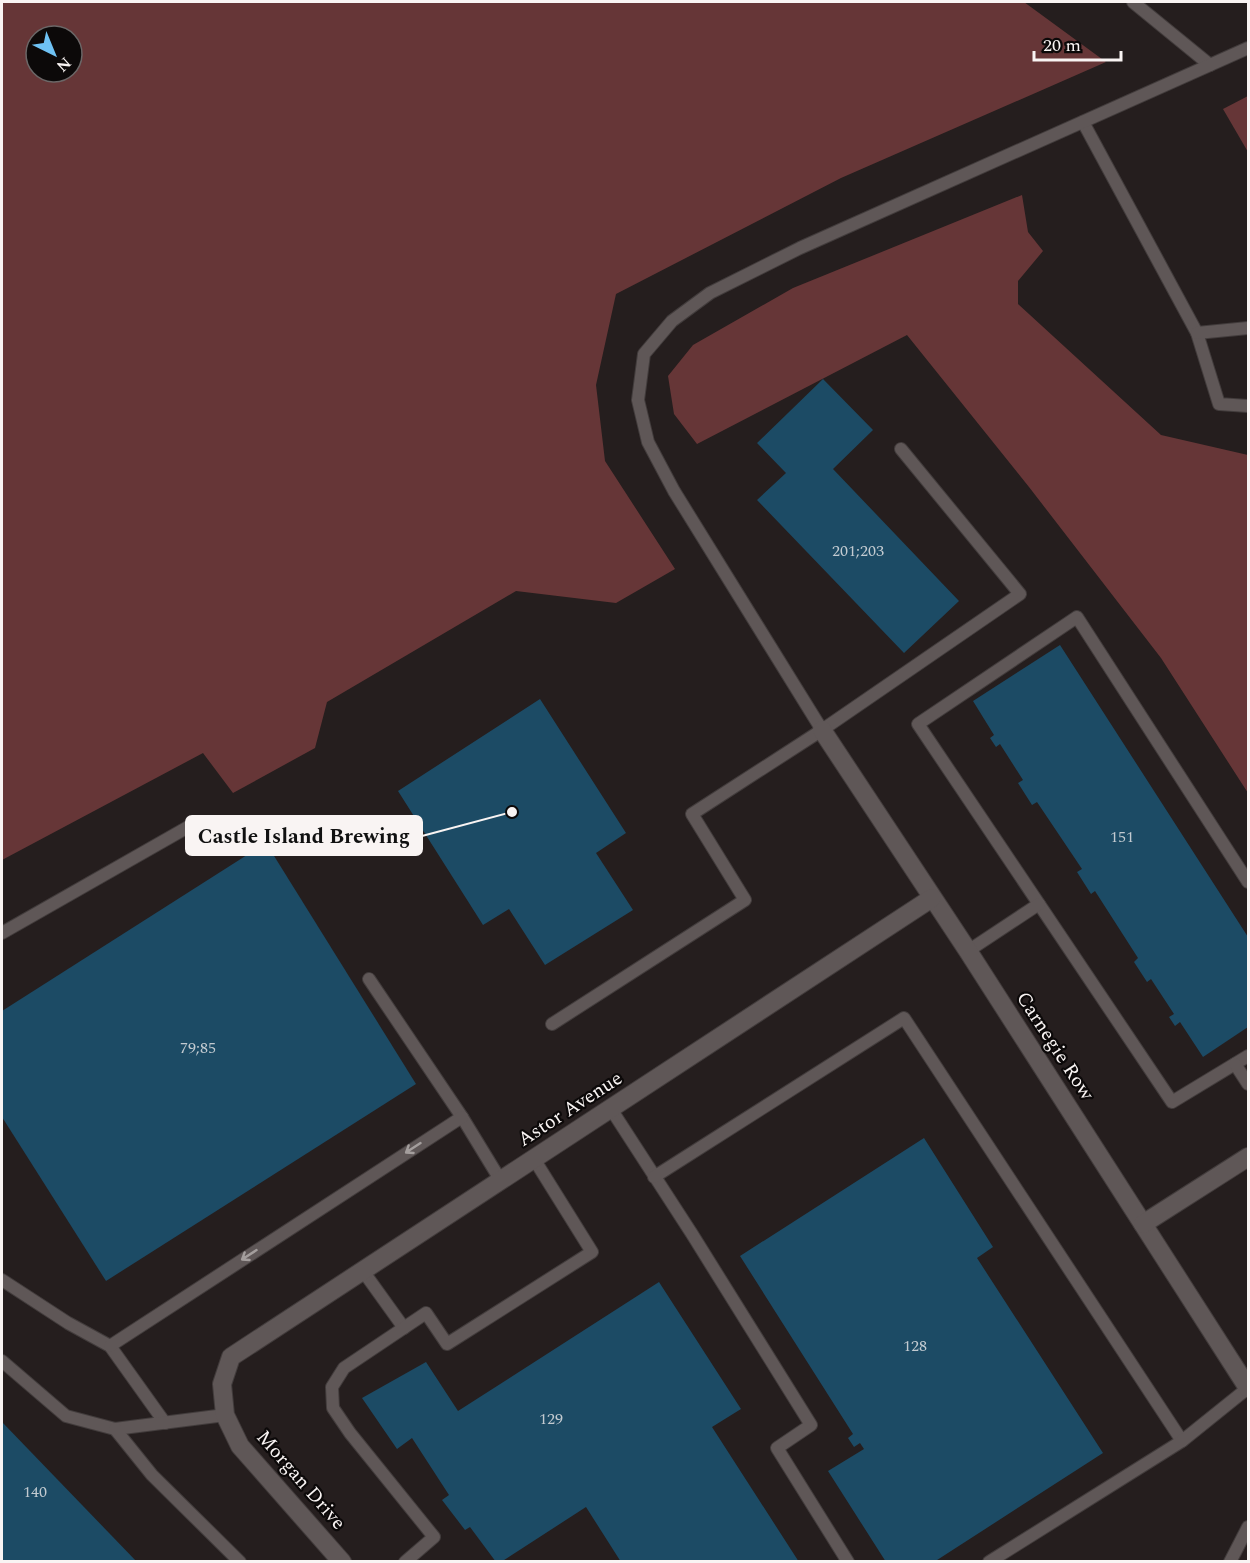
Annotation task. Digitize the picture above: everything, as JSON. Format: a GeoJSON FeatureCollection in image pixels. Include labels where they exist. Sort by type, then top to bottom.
{"type":"FeatureCollection","features":[{"type":"Feature","properties":{"kind":"street","name":"Carnegie Row"},"geometry":{"type":"LineString","coordinates":[[822,730],[968,951],[1248,1388]]}},
{"type":"Feature","properties":{"kind":"street","name":"Astor Avenue"},"geometry":{"type":"LineString","coordinates":[[231,1357],[932,898]]}},
{"type":"Feature","properties":{"kind":"street"},"geometry":{"type":"LineString","coordinates":[[1143,1224],[1248,1157]]}},
{"type":"Feature","properties":{"kind":"street","name":"Morgan Drive"},"geometry":{"type":"LineString","coordinates":[[231,1357],[222,1384],[225,1415],[240,1446],[342,1562]]}},
{"type":"Feature","properties":{"kind":"lane"},"geometry":{"type":"LineString","coordinates":[[1133,2],[1210,65]]}},
{"type":"Feature","properties":{"kind":"lane"},"geometry":{"type":"LineString","coordinates":[[822,730],[674,491],[648,442],[638,399],[644,354],[672,321],[710,293],[800,248],[1248,48]]}},
{"type":"Feature","properties":{"kind":"lane"},"geometry":{"type":"LineString","coordinates":[[1083,122],[1197,333],[1219,404],[1248,406]]}},
{"type":"Feature","properties":{"kind":"lane"},"geometry":{"type":"LineString","coordinates":[[1197,333],[1248,328]]}},
{"type":"Feature","properties":{"kind":"lane"},"geometry":{"type":"LineString","coordinates":[[552,1024],[745,900],[692,814],[822,730],[1020,594],[901,449]]}},
{"type":"Feature","properties":{"kind":"lane"},"geometry":{"type":"LineString","coordinates":[[1248,882],[1077,617],[918,724],[1172,1102],[1248,1056]]}},
{"type":"Feature","properties":{"kind":"lane"},"geometry":{"type":"LineString","coordinates":[[2,933],[188,827]]}},
{"type":"Feature","properties":{"kind":"lane"},"geometry":{"type":"LineString","coordinates":[[968,951],[1039,904]]}},
{"type":"Feature","properties":{"kind":"lane"},"geometry":{"type":"LineString","coordinates":[[369,979],[462,1117],[501,1181]]}},
{"type":"Feature","properties":{"kind":"lane"},"geometry":{"type":"LineString","coordinates":[[654,1178],[904,1018],[1182,1441]]}},
{"type":"Feature","properties":{"kind":"lane"},"geometry":{"type":"LineString","coordinates":[[1235,1064],[1248,1084]]}},
{"type":"Feature","properties":{"kind":"lane"},"geometry":{"type":"LineString","coordinates":[[611,1109],[812,1425],[777,1448],[848,1562]]}},
{"type":"Feature","properties":{"kind":"lane"},"geometry":{"type":"LineString","coordinates":[[110,1346],[462,1117]]}},
{"type":"Feature","properties":{"kind":"lane"},"geometry":{"type":"LineString","coordinates":[[405,1562],[434,1537],[350,1433],[333,1408],[332,1387],[344,1368],[426,1313],[447,1344],[592,1252],[534,1159]]}},
{"type":"Feature","properties":{"kind":"lane"},"geometry":{"type":"LineString","coordinates":[[363,1271],[404,1328]]}},
{"type":"Feature","properties":{"kind":"lane"},"geometry":{"type":"LineString","coordinates":[[2,1280],[68,1323],[110,1346],[165,1423]]}},
{"type":"Feature","properties":{"kind":"lane"},"geometry":{"type":"LineString","coordinates":[[2,1361],[66,1416],[114,1429],[225,1415]]}},
{"type":"Feature","properties":{"kind":"lane"},"geometry":{"type":"LineString","coordinates":[[989,1562],[1182,1441],[1248,1388]]}},
{"type":"Feature","properties":{"kind":"lane"},"geometry":{"type":"LineString","coordinates":[[114,1429],[152,1475],[240,1562]]}},
{"type":"Feature","properties":{"kind":"lane"},"geometry":{"type":"LineString","coordinates":[[1230,1562],[1248,1528]]}},
{"type":"Feature","properties":{"kind":"shaded area"},"geometry":{"type":"Polygon","coordinates":[[[2,2],[1024,2],[1106,62],[841,178],[616,294],[596,385],[605,461],[675,569],[616,603],[516,591],[327,702],[315,748],[233,793],[203,753],[2,860],[2,2]]]}},
{"type":"Feature","properties":{"kind":"shaded area"},"geometry":{"type":"Polygon","coordinates":[[[1248,96],[1248,152],[1223,109],[1248,96]]]}},
{"type":"Feature","properties":{"kind":"shaded area"},"geometry":{"type":"Polygon","coordinates":[[[1022,195],[1028,232],[1043,251],[1018,281],[1018,304],[1161,435],[1248,455],[1248,793],[1161,658],[1029,487],[907,335],[697,444],[674,414],[668,376],[693,345],[793,288],[1022,195]]]}},
{"type":"Feature","properties":{"kind":"building"},"geometry":{"type":"Polygon","coordinates":[[[823,379],[873,430],[833,469],[959,601],[904,653],[757,500],[786,473],[757,443],[823,379]]]}},
{"type":"Feature","properties":{"kind":"building"},"geometry":{"type":"Polygon","coordinates":[[[1060,645],[1248,937],[1248,1027],[1203,1057],[1180,1022],[1175,1026],[1169,1017],[1174,1014],[1151,979],[1147,982],[1134,962],[1138,958],[1095,891],[1091,894],[1077,872],[1082,869],[1037,802],[1032,805],[1018,783],[1023,780],[1000,744],[996,747],[990,738],[994,735],[973,701],[1060,645]]]}},
{"type":"Feature","properties":{"kind":"building"},"geometry":{"type":"Polygon","coordinates":[[[540,699],[626,833],[596,853],[633,910],[545,965],[509,909],[483,925],[398,791],[540,699]]]}},
{"type":"Feature","properties":{"kind":"building"},"geometry":{"type":"Polygon","coordinates":[[[266,843],[416,1084],[106,1281],[2,1117],[2,1011],[266,843]]]}},
{"type":"Feature","properties":{"kind":"building"},"geometry":{"type":"Polygon","coordinates":[[[924,1138],[993,1247],[977,1258],[1103,1453],[934,1562],[886,1562],[828,1471],[864,1449],[860,1443],[854,1447],[848,1438],[853,1434],[740,1256],[924,1138]]]}},
{"type":"Feature","properties":{"kind":"building"},"geometry":{"type":"Polygon","coordinates":[[[659,1282],[741,1409],[712,1427],[799,1562],[621,1562],[586,1507],[501,1562],[496,1562],[470,1527],[465,1530],[442,1500],[449,1495],[412,1438],[397,1449],[362,1398],[426,1362],[458,1411],[659,1282]]]}},
{"type":"Feature","properties":{"kind":"building"},"geometry":{"type":"Polygon","coordinates":[[[2,1422],[137,1562],[2,1562],[2,1422]]]}},
{"type":"Feature","properties":{"kind":"place","name":"Castle Island Brewing"},"geometry":{"type":"Point","coordinates":[512,812]}}]}
